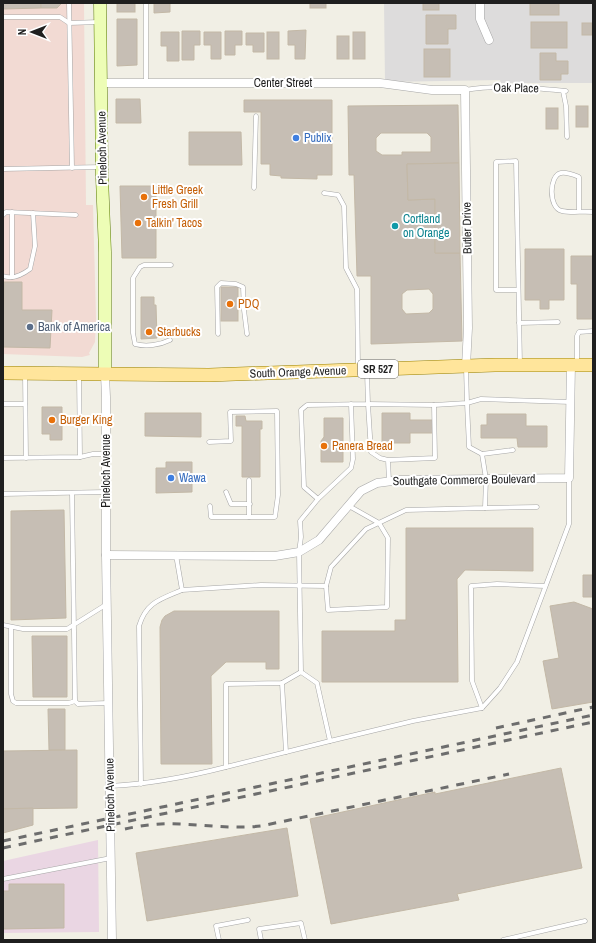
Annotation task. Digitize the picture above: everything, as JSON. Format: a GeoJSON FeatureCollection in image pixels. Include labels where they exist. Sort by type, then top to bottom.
{"type":"FeatureCollection","features":[{"type":"Feature","properties":{"kind":"main road","name":"South Orange Avenue"},"geometry":{"type":"LineString","coordinates":[[3,373],[209,375],[520,364],[593,365]]}},
{"type":"Feature","properties":{"kind":"street","name":"Pineloch Avenue"},"geometry":{"type":"LineString","coordinates":[[100,3],[102,167],[105,252],[106,555],[112,858],[112,940]]}},
{"type":"Feature","properties":{"kind":"street"},"geometry":{"type":"LineString","coordinates":[[480,3],[480,19],[489,40]]}},
{"type":"Feature","properties":{"kind":"street","name":"Center Street"},"geometry":{"type":"LineString","coordinates":[[101,83],[380,83],[432,90],[465,90]]}},
{"type":"Feature","properties":{"kind":"street","name":"Butler Drive"},"geometry":{"type":"LineString","coordinates":[[465,90],[468,328],[466,366]]}},
{"type":"Feature","properties":{"kind":"street"},"geometry":{"type":"LineString","coordinates":[[569,478],[571,402],[574,364]]}},
{"type":"Feature","properties":{"kind":"street","name":"Southgate Commerce Boulevard"},"geometry":{"type":"LineString","coordinates":[[106,555],[275,556],[299,552],[319,540],[361,491],[377,483],[400,480],[569,478]]}},
{"type":"Feature","properties":{"kind":"lane"},"geometry":{"type":"LineString","coordinates":[[68,3],[72,168]]}},
{"type":"Feature","properties":{"kind":"lane"},"geometry":{"type":"LineString","coordinates":[[146,3],[146,83]]}},
{"type":"Feature","properties":{"kind":"lane"},"geometry":{"type":"LineString","coordinates":[[3,17],[60,17],[69,22],[101,22]]}},
{"type":"Feature","properties":{"kind":"lane","name":"Oak Place"},"geometry":{"type":"LineString","coordinates":[[465,90],[480,87],[565,91],[567,137]]}},
{"type":"Feature","properties":{"kind":"lane"},"geometry":{"type":"LineString","coordinates":[[254,188],[256,116]]}},
{"type":"Feature","properties":{"kind":"lane"},"geometry":{"type":"LineString","coordinates":[[518,290],[496,290],[496,162],[516,161],[520,364]]}},
{"type":"Feature","properties":{"kind":"lane"},"geometry":{"type":"LineString","coordinates":[[3,169],[102,167]]}},
{"type":"Feature","properties":{"kind":"lane"},"geometry":{"type":"LineString","coordinates":[[580,211],[580,177],[568,173],[560,173],[553,181],[552,199],[554,206],[561,211],[593,212]]}},
{"type":"Feature","properties":{"kind":"lane"},"geometry":{"type":"LineString","coordinates":[[324,193],[338,195],[344,206],[346,268],[357,290],[362,369],[368,404],[370,452],[380,458],[388,460],[435,458],[434,405]]}},
{"type":"Feature","properties":{"kind":"lane"},"geometry":{"type":"LineString","coordinates":[[3,215],[6,212],[12,212],[76,215]]}},
{"type":"Feature","properties":{"kind":"lane"},"geometry":{"type":"LineString","coordinates":[[12,212],[12,277]]}},
{"type":"Feature","properties":{"kind":"lane"},"geometry":{"type":"LineString","coordinates":[[3,276],[7,278],[20,276],[30,269],[35,246],[33,213]]}},
{"type":"Feature","properties":{"kind":"lane"},"geometry":{"type":"LineString","coordinates":[[170,340],[162,344],[135,344],[133,333],[132,278],[140,266],[171,265]]}},
{"type":"Feature","properties":{"kind":"lane"},"geometry":{"type":"LineString","coordinates":[[218,334],[217,287],[221,284],[236,284],[243,287],[247,334]]}},
{"type":"Feature","properties":{"kind":"lane"},"geometry":{"type":"LineString","coordinates":[[518,323],[558,322]]}},
{"type":"Feature","properties":{"kind":"lane"},"geometry":{"type":"LineString","coordinates":[[574,364],[577,336],[579,332],[593,331]]}},
{"type":"Feature","properties":{"kind":"lane"},"geometry":{"type":"LineString","coordinates":[[466,366],[468,447],[482,454],[513,450]]}},
{"type":"Feature","properties":{"kind":"lane"},"geometry":{"type":"LineString","coordinates":[[25,374],[26,458]]}},
{"type":"Feature","properties":{"kind":"lane"},"geometry":{"type":"LineString","coordinates":[[79,374],[80,457]]}},
{"type":"Feature","properties":{"kind":"lane"},"geometry":{"type":"LineString","coordinates":[[318,499],[304,487],[301,410],[307,405],[434,405],[467,403],[482,399],[571,402]]}},
{"type":"Feature","properties":{"kind":"lane"},"geometry":{"type":"LineString","coordinates":[[3,404],[25,404]]}},
{"type":"Feature","properties":{"kind":"lane"},"geometry":{"type":"LineString","coordinates":[[301,672],[299,552],[301,537],[300,520],[318,499],[351,468],[353,459],[351,404]]}},
{"type":"Feature","properties":{"kind":"lane"},"geometry":{"type":"LineString","coordinates":[[209,442],[231,441],[230,412],[277,411],[278,495],[275,517],[211,517],[210,506]]}},
{"type":"Feature","properties":{"kind":"lane"},"geometry":{"type":"LineString","coordinates":[[3,458],[80,457],[93,454],[106,454]]}},
{"type":"Feature","properties":{"kind":"lane"},"geometry":{"type":"LineString","coordinates":[[482,454],[486,479],[485,508]]}},
{"type":"Feature","properties":{"kind":"lane"},"geometry":{"type":"LineString","coordinates":[[388,460],[389,481]]}},
{"type":"Feature","properties":{"kind":"lane"},"geometry":{"type":"LineString","coordinates":[[110,786],[141,784],[192,776],[413,721],[482,708],[500,688],[517,662],[569,524],[569,478]]}},
{"type":"Feature","properties":{"kind":"lane"},"geometry":{"type":"LineString","coordinates":[[249,480],[249,517]]}},
{"type":"Feature","properties":{"kind":"lane"},"geometry":{"type":"LineString","coordinates":[[3,494],[106,492]]}},
{"type":"Feature","properties":{"kind":"lane"},"geometry":{"type":"LineString","coordinates":[[226,492],[231,504],[250,504]]}},
{"type":"Feature","properties":{"kind":"lane"},"geometry":{"type":"LineString","coordinates":[[72,493],[75,701]]}},
{"type":"Feature","properties":{"kind":"lane"},"geometry":{"type":"LineString","coordinates":[[349,506],[380,523],[388,538],[387,607],[328,610],[326,586],[331,567],[366,529],[380,523],[406,510],[537,508]]}},
{"type":"Feature","properties":{"kind":"lane"},"geometry":{"type":"LineString","coordinates":[[176,555],[182,590]]}},
{"type":"Feature","properties":{"kind":"lane"},"geometry":{"type":"LineString","coordinates":[[482,708],[472,681],[471,586],[497,584],[545,586]]}},
{"type":"Feature","properties":{"kind":"lane"},"geometry":{"type":"LineString","coordinates":[[141,784],[139,626],[142,616],[155,601],[182,590],[261,585],[326,586]]}},
{"type":"Feature","properties":{"kind":"lane"},"geometry":{"type":"LineString","coordinates":[[3,625],[23,629],[67,629],[107,604]]}},
{"type":"Feature","properties":{"kind":"lane"},"geometry":{"type":"LineString","coordinates":[[11,627],[11,694],[13,701],[16,703],[69,703],[75,701]]}},
{"type":"Feature","properties":{"kind":"lane"},"geometry":{"type":"LineString","coordinates":[[226,767],[226,684],[282,683],[301,672]]}},
{"type":"Feature","properties":{"kind":"lane"},"geometry":{"type":"LineString","coordinates":[[301,672],[317,683],[330,741]]}},
{"type":"Feature","properties":{"kind":"lane"},"geometry":{"type":"LineString","coordinates":[[282,683],[286,752]]}},
{"type":"Feature","properties":{"kind":"lane"},"geometry":{"type":"LineString","coordinates":[[75,701],[78,704],[108,703]]}},
{"type":"Feature","properties":{"kind":"lane"},"geometry":{"type":"LineString","coordinates":[[3,880],[112,858]]}},
{"type":"Feature","properties":{"kind":"lane"},"geometry":{"type":"LineString","coordinates":[[219,940],[216,926],[248,920]]}},
{"type":"Feature","properties":{"kind":"lane"},"geometry":{"type":"LineString","coordinates":[[503,940],[585,921]]}},
{"type":"Feature","properties":{"kind":"lane"},"geometry":{"type":"LineString","coordinates":[[261,940],[259,929],[301,923],[304,940]]}},
{"type":"Feature","properties":{"kind":"shaded area"},"geometry":{"type":"Polygon","coordinates":[[[3,3],[84,3],[86,205],[93,205],[96,318],[95,342],[89,353],[90,355],[82,357],[3,354],[3,3]]]}},
{"type":"Feature","properties":{"kind":"shaded area"},"geometry":{"type":"Polygon","coordinates":[[[384,3],[593,3],[593,83],[501,83],[500,80],[385,82],[384,3]]]}},
{"type":"Feature","properties":{"kind":"shaded area"},"geometry":{"type":"Polygon","coordinates":[[[98,840],[99,932],[3,933],[3,861],[98,840]]]}},
{"type":"Feature","properties":{"kind":"building"},"geometry":{"type":"Polygon","coordinates":[[[3,3],[41,3],[41,8],[3,9],[3,3]]]}},
{"type":"Feature","properties":{"kind":"building"},"geometry":{"type":"Polygon","coordinates":[[[41,3],[62,3],[57,8],[41,8],[41,3]]]}},
{"type":"Feature","properties":{"kind":"building"},"geometry":{"type":"Polygon","coordinates":[[[117,3],[135,3],[135,12],[117,12],[117,3]]]}},
{"type":"Feature","properties":{"kind":"building"},"geometry":{"type":"Polygon","coordinates":[[[154,3],[170,3],[170,12],[154,13],[154,3]]]}},
{"type":"Feature","properties":{"kind":"building"},"geometry":{"type":"Polygon","coordinates":[[[310,3],[326,3],[326,8],[310,8],[310,3]]]}},
{"type":"Feature","properties":{"kind":"building"},"geometry":{"type":"Polygon","coordinates":[[[423,3],[439,3],[439,10],[423,10],[423,3]]]}},
{"type":"Feature","properties":{"kind":"building"},"geometry":{"type":"Polygon","coordinates":[[[530,3],[559,3],[559,15],[530,15],[530,3]]]}},
{"type":"Feature","properties":{"kind":"building"},"geometry":{"type":"Polygon","coordinates":[[[426,15],[456,15],[456,29],[448,29],[448,44],[426,44],[426,15]]]}},
{"type":"Feature","properties":{"kind":"building"},"geometry":{"type":"Polygon","coordinates":[[[117,19],[137,19],[137,65],[117,66],[117,19]]]}},
{"type":"Feature","properties":{"kind":"building"},"geometry":{"type":"Polygon","coordinates":[[[531,22],[567,22],[567,48],[531,48],[531,22]]]}},
{"type":"Feature","properties":{"kind":"building"},"geometry":{"type":"Polygon","coordinates":[[[582,23],[592,23],[592,35],[582,35],[582,23]]]}},
{"type":"Feature","properties":{"kind":"building"},"geometry":{"type":"Polygon","coordinates":[[[306,30],[305,59],[295,59],[295,45],[288,45],[288,31],[306,30]]]}},
{"type":"Feature","properties":{"kind":"building"},"geometry":{"type":"Polygon","coordinates":[[[182,31],[200,31],[200,45],[194,45],[194,60],[182,60],[182,31]]]}},
{"type":"Feature","properties":{"kind":"building"},"geometry":{"type":"Polygon","coordinates":[[[225,31],[242,31],[242,45],[235,45],[235,55],[225,55],[225,31]]]}},
{"type":"Feature","properties":{"kind":"building"},"geometry":{"type":"Polygon","coordinates":[[[161,32],[179,32],[179,61],[167,61],[167,46],[161,46],[161,32]]]}},
{"type":"Feature","properties":{"kind":"building"},"geometry":{"type":"Polygon","coordinates":[[[204,32],[221,32],[221,59],[211,59],[211,45],[204,45],[204,32]]]}},
{"type":"Feature","properties":{"kind":"building"},"geometry":{"type":"Polygon","coordinates":[[[267,32],[279,32],[279,59],[267,59],[267,32]]]}},
{"type":"Feature","properties":{"kind":"building"},"geometry":{"type":"Polygon","coordinates":[[[353,32],[365,32],[365,59],[353,59],[353,32]]]}},
{"type":"Feature","properties":{"kind":"building"},"geometry":{"type":"Polygon","coordinates":[[[246,33],[264,33],[264,52],[253,52],[253,45],[246,45],[246,33]]]}},
{"type":"Feature","properties":{"kind":"building"},"geometry":{"type":"Polygon","coordinates":[[[337,36],[349,36],[349,59],[337,59],[337,36]]]}},
{"type":"Feature","properties":{"kind":"building"},"geometry":{"type":"Polygon","coordinates":[[[424,49],[450,49],[450,77],[424,77],[424,49]]]}},
{"type":"Feature","properties":{"kind":"building"},"geometry":{"type":"Polygon","coordinates":[[[540,53],[556,53],[556,61],[568,61],[568,74],[561,74],[561,80],[540,80],[540,53]]]}},
{"type":"Feature","properties":{"kind":"building"},"geometry":{"type":"Polygon","coordinates":[[[116,99],[140,99],[141,123],[116,123],[116,99]]]}},
{"type":"Feature","properties":{"kind":"building","name":"Publix"},"geometry":{"type":"Polygon","coordinates":[[[244,100],[332,100],[332,175],[317,175],[317,179],[281,178],[281,176],[270,175],[270,164],[261,164],[261,112],[244,112],[244,100]]]}},
{"type":"Feature","properties":{"kind":"building","name":"Cortland on Orange"},"geometry":{"type":"Polygon","coordinates":[[[458,105],[459,163],[407,164],[408,200],[435,199],[435,253],[460,253],[462,341],[371,344],[371,276],[357,276],[354,175],[349,175],[348,106],[458,105]],[[381,133],[376,138],[376,151],[382,155],[402,155],[402,152],[431,152],[431,137],[427,133],[381,133]],[[429,289],[407,290],[402,294],[402,309],[406,314],[429,313],[433,309],[433,294],[429,289]]]}},
{"type":"Feature","properties":{"kind":"building"},"geometry":{"type":"Polygon","coordinates":[[[576,106],[588,106],[588,127],[576,127],[576,106]]]}},
{"type":"Feature","properties":{"kind":"building"},"geometry":{"type":"Polygon","coordinates":[[[546,108],[558,108],[558,129],[546,129],[546,108]]]}},
{"type":"Feature","properties":{"kind":"building"},"geometry":{"type":"Polygon","coordinates":[[[189,132],[241,132],[242,165],[189,165],[189,132]]]}},
{"type":"Feature","properties":{"kind":"building"},"geometry":{"type":"Polygon","coordinates":[[[459,163],[460,253],[435,253],[435,199],[408,200],[407,164],[459,163]]]}},
{"type":"Feature","properties":{"kind":"building"},"geometry":{"type":"Polygon","coordinates":[[[120,186],[156,186],[156,258],[122,258],[120,186]]]}},
{"type":"Feature","properties":{"kind":"building"},"geometry":{"type":"Polygon","coordinates":[[[525,249],[564,249],[564,300],[549,300],[549,309],[540,309],[540,300],[525,300],[525,249]]]}},
{"type":"Feature","properties":{"kind":"building"},"geometry":{"type":"Polygon","coordinates":[[[571,256],[593,256],[593,319],[577,319],[577,284],[571,284],[571,256]]]}},
{"type":"Feature","properties":{"kind":"building"},"geometry":{"type":"Polygon","coordinates":[[[4,282],[22,282],[22,310],[52,310],[50,348],[3,347],[4,282]]]}},
{"type":"Feature","properties":{"kind":"building"},"geometry":{"type":"Polygon","coordinates":[[[221,287],[238,287],[238,321],[221,321],[221,287]]]}},
{"type":"Feature","properties":{"kind":"building"},"geometry":{"type":"Polygon","coordinates":[[[141,297],[154,297],[154,305],[156,305],[157,338],[141,339],[141,297]]]}},
{"type":"Feature","properties":{"kind":"building","name":"Burger King"},"geometry":{"type":"Polygon","coordinates":[[[42,407],[62,407],[62,440],[50,440],[50,434],[42,434],[42,407]]]}},
{"type":"Feature","properties":{"kind":"building"},"geometry":{"type":"Polygon","coordinates":[[[145,413],[201,413],[201,437],[145,436],[145,413]]]}},
{"type":"Feature","properties":{"kind":"building"},"geometry":{"type":"Polygon","coordinates":[[[382,413],[410,413],[410,420],[433,420],[433,433],[410,433],[410,443],[382,443],[382,413]]]}},
{"type":"Feature","properties":{"kind":"building"},"geometry":{"type":"Polygon","coordinates":[[[487,414],[526,414],[526,426],[547,426],[547,447],[518,447],[517,438],[481,438],[481,425],[487,425],[487,414]]]}},
{"type":"Feature","properties":{"kind":"building"},"geometry":{"type":"Polygon","coordinates":[[[236,416],[245,416],[246,421],[262,421],[262,429],[260,429],[260,477],[242,477],[242,426],[236,426],[236,416]]]}},
{"type":"Feature","properties":{"kind":"building"},"geometry":{"type":"Polygon","coordinates":[[[324,418],[343,418],[343,462],[321,462],[321,441],[324,437],[324,418]]]}},
{"type":"Feature","properties":{"kind":"building"},"geometry":{"type":"Polygon","coordinates":[[[166,462],[192,462],[192,492],[156,493],[156,468],[166,468],[166,462]]]}},
{"type":"Feature","properties":{"kind":"building"},"geometry":{"type":"Polygon","coordinates":[[[64,510],[66,618],[11,620],[11,511],[64,510]]]}},
{"type":"Feature","properties":{"kind":"building"},"geometry":{"type":"Polygon","coordinates":[[[406,528],[533,528],[533,571],[465,570],[457,579],[458,682],[322,682],[322,631],[395,631],[395,620],[406,620],[406,528]]]}},
{"type":"Feature","properties":{"kind":"building"},"geometry":{"type":"Polygon","coordinates":[[[583,575],[593,575],[593,597],[583,597],[583,575]]]}},
{"type":"Feature","properties":{"kind":"building"},"geometry":{"type":"Polygon","coordinates":[[[574,602],[593,609],[593,702],[552,709],[543,661],[559,658],[550,606],[574,602]]]}},
{"type":"Feature","properties":{"kind":"building"},"geometry":{"type":"Polygon","coordinates":[[[174,611],[279,611],[279,669],[266,669],[266,662],[226,662],[211,676],[212,764],[161,764],[160,627],[165,616],[174,611]]]}},
{"type":"Feature","properties":{"kind":"building"},"geometry":{"type":"Polygon","coordinates":[[[32,636],[67,636],[67,697],[33,697],[32,636]]]}},
{"type":"Feature","properties":{"kind":"building"},"geometry":{"type":"Polygon","coordinates":[[[48,709],[65,709],[65,750],[49,750],[48,709]]]}},
{"type":"Feature","properties":{"kind":"building"},"geometry":{"type":"Polygon","coordinates":[[[77,750],[77,808],[3,809],[3,751],[77,750]]]}},
{"type":"Feature","properties":{"kind":"building"},"geometry":{"type":"Polygon","coordinates":[[[561,768],[582,868],[457,894],[459,900],[331,924],[310,819],[435,792],[435,794],[561,768]]]}},
{"type":"Feature","properties":{"kind":"building"},"geometry":{"type":"Polygon","coordinates":[[[33,808],[33,825],[3,833],[3,809],[33,808]]]}},
{"type":"Feature","properties":{"kind":"building"},"geometry":{"type":"Polygon","coordinates":[[[287,828],[298,896],[147,921],[136,853],[287,828]]]}},
{"type":"Feature","properties":{"kind":"building"},"geometry":{"type":"Polygon","coordinates":[[[9,884],[64,884],[64,928],[3,929],[3,891],[9,891],[9,884]]]}},
{"type":"Feature","properties":{"kind":"railway"},"geometry":{"type":"LineString","coordinates":[[496,728],[593,707]]}},
{"type":"Feature","properties":{"kind":"railway"},"geometry":{"type":"LineString","coordinates":[[3,841],[593,715]]}},
{"type":"Feature","properties":{"kind":"railway"},"geometry":{"type":"LineString","coordinates":[[3,848],[593,722]]}},
{"type":"Feature","properties":{"kind":"railway"},"geometry":{"type":"LineString","coordinates":[[125,829],[145,825],[166,824],[231,827],[261,826],[509,774]]}},
{"type":"Feature","properties":{"kind":"place","name":"Publix"},"geometry":{"type":"Point","coordinates":[296,138]}},
{"type":"Feature","properties":{"kind":"place","name":"Little Greek Fresh Grill"},"geometry":{"type":"Point","coordinates":[144,197]}},
{"type":"Feature","properties":{"kind":"place","name":"Talkin' Tacos"},"geometry":{"type":"Point","coordinates":[138,223]}},
{"type":"Feature","properties":{"kind":"place","name":"Cortland on Orange"},"geometry":{"type":"Point","coordinates":[395,226]}},
{"type":"Feature","properties":{"kind":"place","name":"PDQ"},"geometry":{"type":"Point","coordinates":[230,304]}},
{"type":"Feature","properties":{"kind":"place","name":"Bank of America"},"geometry":{"type":"Point","coordinates":[30,327]}},
{"type":"Feature","properties":{"kind":"place","name":"Starbucks"},"geometry":{"type":"Point","coordinates":[149,332]}},
{"type":"Feature","properties":{"kind":"place","name":"Burger King"},"geometry":{"type":"Point","coordinates":[52,420]}},
{"type":"Feature","properties":{"kind":"place","name":"Panera Bread"},"geometry":{"type":"Point","coordinates":[324,446]}},
{"type":"Feature","properties":{"kind":"place","name":"Wawa"},"geometry":{"type":"Point","coordinates":[171,478]}}]}
